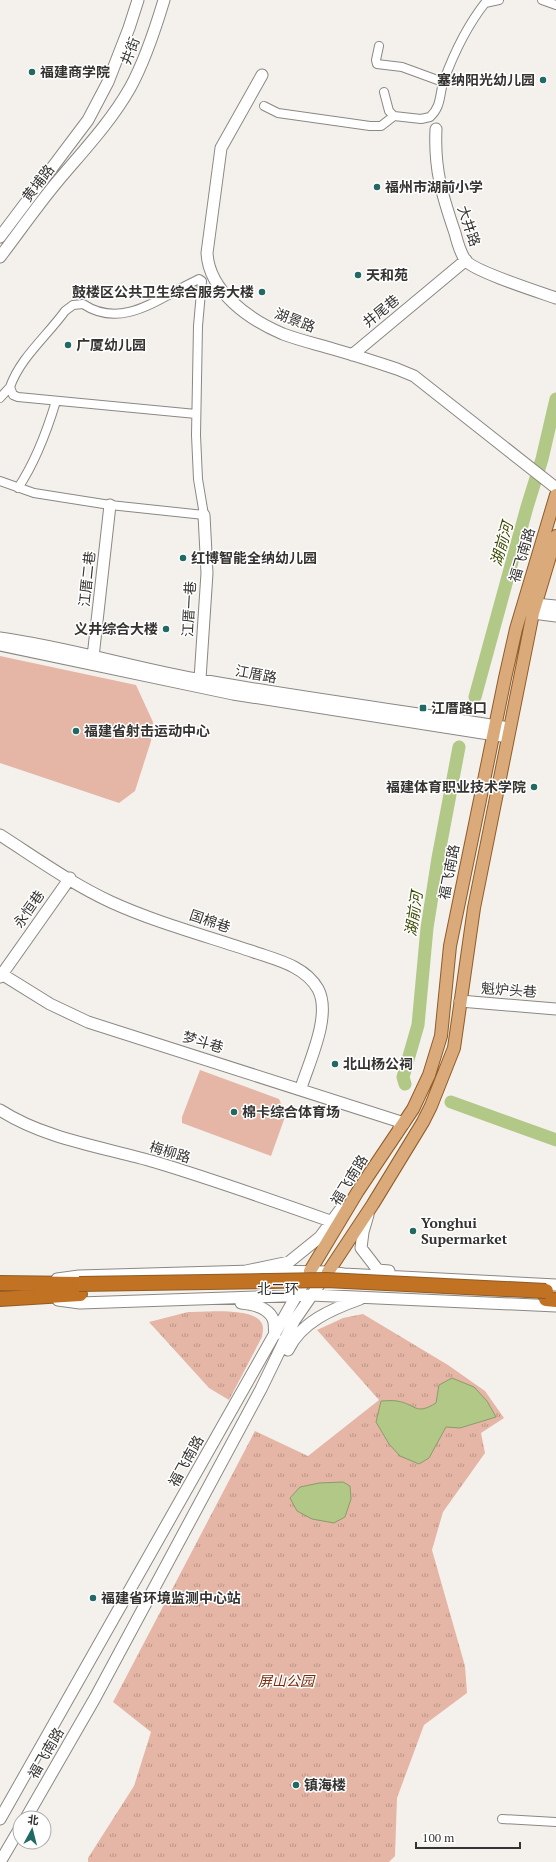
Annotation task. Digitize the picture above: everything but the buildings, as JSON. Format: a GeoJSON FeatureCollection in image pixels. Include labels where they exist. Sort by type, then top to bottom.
{"type":"FeatureCollection","features":[{"type":"Feature","properties":{"kind":"highway","name":"北二环"},"geometry":{"type":"LineString","coordinates":[[0,1283],[34,1282],[79,1289],[318,1289],[553,1295]]}},
{"type":"Feature","properties":{"kind":"highway","name":"北二环"},"geometry":{"type":"LineString","coordinates":[[0,1299],[40,1298],[79,1289]]}},
{"type":"Feature","properties":{"kind":"main road","name":"井街"},"geometry":{"type":"LineString","coordinates":[[88,120],[108,82],[138,0]]}},
{"type":"Feature","properties":{"kind":"main road","name":"井街"},"geometry":{"type":"LineString","coordinates":[[102,130],[136,76],[164,0]]}},
{"type":"Feature","properties":{"kind":"main road","name":"湖景路"},"geometry":{"type":"LineString","coordinates":[[262,75],[229,131],[219,154],[207,253],[208,263],[222,292],[240,308],[263,324],[287,335],[397,369],[414,376],[556,488]]}},
{"type":"Feature","properties":{"kind":"main road","name":"黄埔路"},"geometry":{"type":"LineString","coordinates":[[0,236],[88,120]]}},
{"type":"Feature","properties":{"kind":"main road","name":"大井路"},"geometry":{"type":"LineString","coordinates":[[436,128],[435,153],[437,176],[460,248],[466,260],[476,267],[556,298]]}},
{"type":"Feature","properties":{"kind":"main road","name":"黄埔路"},"geometry":{"type":"LineString","coordinates":[[0,257],[57,182],[102,130]]}},
{"type":"Feature","properties":{"kind":"main road","name":"井尾巷"},"geometry":{"type":"LineString","coordinates":[[352,355],[466,260]]}},
{"type":"Feature","properties":{"kind":"main road","name":"福飞南路"},"geometry":{"type":"LineString","coordinates":[[0,1819],[310,1271],[358,1191],[413,1109],[429,1075],[441,1036],[450,946],[471,837],[516,629],[556,495]]}},
{"type":"Feature","properties":{"kind":"main road","name":"江厝二巷"},"geometry":{"type":"LineString","coordinates":[[93,657],[110,505]]}},
{"type":"Feature","properties":{"kind":"main road","name":"江厝一巷"},"geometry":{"type":"LineString","coordinates":[[200,680],[206,578],[204,515]]}},
{"type":"Feature","properties":{"kind":"main road","name":"福飞南路"},"geometry":{"type":"LineString","coordinates":[[31,1810],[96,1698],[252,1406],[289,1332],[311,1295],[373,1204],[431,1106],[454,1048],[474,908],[534,609],[556,536]]}},
{"type":"Feature","properties":{"kind":"main road"},"geometry":{"type":"LineString","coordinates":[[534,609],[556,606]]}},
{"type":"Feature","properties":{"kind":"main road"},"geometry":{"type":"LineString","coordinates":[[534,609],[556,616]]}},
{"type":"Feature","properties":{"kind":"main road","name":"江厝路"},"geometry":{"type":"LineString","coordinates":[[0,638],[200,680],[329,701],[451,718],[494,730]]}},
{"type":"Feature","properties":{"kind":"main road","name":"江厝路"},"geometry":{"type":"LineString","coordinates":[[0,645],[226,693],[509,733]]}},
{"type":"Feature","properties":{"kind":"main road","name":"国棉巷"},"geometry":{"type":"LineString","coordinates":[[0,834],[111,902],[150,918],[274,959],[304,972],[318,989],[324,1009],[318,1035],[301,1088]]}},
{"type":"Feature","properties":{"kind":"main road","name":"永恒巷"},"geometry":{"type":"LineString","coordinates":[[1,975],[70,878]]}},
{"type":"Feature","properties":{"kind":"main road","name":"梦斗巷"},"geometry":{"type":"LineString","coordinates":[[1,975],[50,1004],[88,1022],[301,1088],[404,1123]]}},
{"type":"Feature","properties":{"kind":"main road","name":"魁炉头巷"},"geometry":{"type":"LineString","coordinates":[[460,1002],[556,1009]]}},
{"type":"Feature","properties":{"kind":"main road","name":"梅柳路"},"geometry":{"type":"LineString","coordinates":[[0,1110],[29,1125],[52,1134],[155,1162],[333,1222]]}},
{"type":"Feature","properties":{"kind":"main road"},"geometry":{"type":"LineString","coordinates":[[246,1271],[290,1262],[311,1246],[333,1222],[360,1177],[404,1123]]}},
{"type":"Feature","properties":{"kind":"main road"},"geometry":{"type":"LineString","coordinates":[[373,1204],[363,1232],[361,1248],[378,1270],[553,1295]]}},
{"type":"Feature","properties":{"kind":"main road"},"geometry":{"type":"LineString","coordinates":[[34,1282],[79,1276],[246,1271],[328,1272],[443,1279]]}},
{"type":"Feature","properties":{"kind":"main road"},"geometry":{"type":"LineString","coordinates":[[207,1272],[208,1298]]}},
{"type":"Feature","properties":{"kind":"main road"},"geometry":{"type":"LineString","coordinates":[[401,1300],[402,1276]]}},
{"type":"Feature","properties":{"kind":"main road"},"geometry":{"type":"LineString","coordinates":[[40,1298],[80,1303],[297,1295],[364,1297],[401,1300],[553,1295]]}},
{"type":"Feature","properties":{"kind":"main road"},"geometry":{"type":"LineString","coordinates":[[252,1406],[264,1399],[294,1338],[321,1316],[340,1306],[364,1297]]}},
{"type":"Feature","properties":{"kind":"main road"},"geometry":{"type":"LineString","coordinates":[[156,1300],[162,1304],[254,1304],[267,1312],[274,1320],[275,1335]]}},
{"type":"Feature","properties":{"kind":"main road"},"geometry":{"type":"LineString","coordinates":[[0,1862],[12,1842]]}},
{"type":"Feature","properties":{"kind":"street"},"geometry":{"type":"LineString","coordinates":[[384,92],[389,111],[394,116],[421,119],[430,117],[440,104],[443,82],[470,22],[485,3],[499,0]]}},
{"type":"Feature","properties":{"kind":"street"},"geometry":{"type":"LineString","coordinates":[[542,0],[556,5]]}},
{"type":"Feature","properties":{"kind":"street"},"geometry":{"type":"LineString","coordinates":[[379,46],[376,60],[377,64],[402,67],[443,82]]}},
{"type":"Feature","properties":{"kind":"street"},"geometry":{"type":"LineString","coordinates":[[264,106],[278,113],[370,126],[381,126],[394,116]]}},
{"type":"Feature","properties":{"kind":"street"},"geometry":{"type":"LineString","coordinates":[[0,398],[10,387],[13,378],[27,357],[65,311],[73,305],[83,304],[93,310],[113,314],[131,313],[199,279],[203,284],[198,326],[196,414],[198,479],[204,515],[110,505],[34,493],[0,481]]}},
{"type":"Feature","properties":{"kind":"street"},"geometry":{"type":"LineString","coordinates":[[0,388],[10,387]]}},
{"type":"Feature","properties":{"kind":"street"},"geometry":{"type":"LineString","coordinates":[[10,387],[13,395],[18,397],[196,414]]}},
{"type":"Feature","properties":{"kind":"street"},"geometry":{"type":"LineString","coordinates":[[18,488],[28,473],[42,442],[56,401]]}},
{"type":"Feature","properties":{"kind":"street"},"geometry":{"type":"LineString","coordinates":[[502,1819],[556,1822]]}},
{"type":"Feature","properties":{"kind":"green space","name":"福建省射击运动中心"},"geometry":{"type":"Polygon","coordinates":[[[0,656],[136,685],[153,722],[151,741],[135,791],[119,803],[0,763],[0,656]]]}},
{"type":"Feature","properties":{"kind":"green space","name":"棉卡综合体育场"},"geometry":{"type":"Polygon","coordinates":[[[200,1070],[279,1099],[286,1114],[271,1156],[182,1123],[182,1117],[200,1070]]]}},
{"type":"Feature","properties":{"kind":"green space"},"geometry":{"type":"Polygon","coordinates":[[[188,1312],[238,1312],[256,1317],[262,1324],[262,1337],[229,1400],[209,1388],[149,1322],[188,1312]]]}},
{"type":"Feature","properties":{"kind":"green space","name":"屏山公园"},"geometry":{"type":"Polygon","coordinates":[[[363,1314],[448,1365],[485,1391],[504,1418],[481,1433],[485,1453],[443,1512],[432,1550],[465,1666],[467,1693],[424,1725],[397,1798],[395,1856],[389,1862],[88,1862],[88,1858],[134,1786],[151,1732],[113,1702],[255,1431],[308,1456],[379,1400],[317,1330],[343,1318],[363,1314]]]}},
{"type":"Feature","properties":{"kind":"shaded area"},"geometry":{"type":"Polygon","coordinates":[[[452,1378],[474,1387],[487,1401],[496,1417],[460,1428],[446,1427],[429,1458],[419,1464],[400,1456],[389,1444],[376,1422],[381,1401],[403,1402],[419,1409],[424,1409],[436,1403],[439,1385],[452,1378]]]}},
{"type":"Feature","properties":{"kind":"shaded area"},"geometry":{"type":"Polygon","coordinates":[[[343,1482],[350,1486],[351,1499],[345,1517],[334,1523],[312,1519],[297,1511],[290,1498],[300,1487],[319,1483],[343,1482]]]}},
{"type":"Feature","properties":{"kind":"waterway","name":"湖前河"},"geometry":{"type":"LineString","coordinates":[[475,697],[527,507],[542,459],[556,399]]}},
{"type":"Feature","properties":{"kind":"waterway","name":"湖前河"},"geometry":{"type":"LineString","coordinates":[[405,1084],[403,1077],[418,1025],[427,928],[438,858],[459,747]]}},
{"type":"Feature","properties":{"kind":"waterway","name":"湖前河"},"geometry":{"type":"LineString","coordinates":[[451,1102],[556,1140]]}},
{"type":"Feature","properties":{"kind":"place","name":"福建商学院"},"geometry":{"type":"Point","coordinates":[32,72]}},
{"type":"Feature","properties":{"kind":"place","name":"塞纳阳光幼儿园"},"geometry":{"type":"Point","coordinates":[543,80]}},
{"type":"Feature","properties":{"kind":"place","name":"福州市湖前小学"},"geometry":{"type":"Point","coordinates":[377,187]}},
{"type":"Feature","properties":{"kind":"place","name":"天和苑"},"geometry":{"type":"Point","coordinates":[358,275]}},
{"type":"Feature","properties":{"kind":"place","name":"鼓楼区公共卫生综合服务大楼"},"geometry":{"type":"Point","coordinates":[262,292]}},
{"type":"Feature","properties":{"kind":"place","name":"广厦幼儿园"},"geometry":{"type":"Point","coordinates":[68,345]}},
{"type":"Feature","properties":{"kind":"place","name":"红博智能全纳幼儿园"},"geometry":{"type":"Point","coordinates":[183,558]}},
{"type":"Feature","properties":{"kind":"place","name":"义井综合大楼"},"geometry":{"type":"Point","coordinates":[166,629]}},
{"type":"Feature","properties":{"kind":"place","name":"江厝路口"},"geometry":{"type":"Point","coordinates":[423,708]}},
{"type":"Feature","properties":{"kind":"place","name":"福建省射击运动中心"},"geometry":{"type":"Point","coordinates":[76,731]}},
{"type":"Feature","properties":{"kind":"place","name":"福建体育职业技术学院"},"geometry":{"type":"Point","coordinates":[534,787]}},
{"type":"Feature","properties":{"kind":"place","name":"北山杨公祠"},"geometry":{"type":"Point","coordinates":[335,1064]}},
{"type":"Feature","properties":{"kind":"place","name":"棉卡综合体育场"},"geometry":{"type":"Point","coordinates":[234,1112]}},
{"type":"Feature","properties":{"kind":"place","name":"Yonghui Supermarket"},"geometry":{"type":"Point","coordinates":[413,1231]}},
{"type":"Feature","properties":{"kind":"place","name":"福建省环境监测中心站"},"geometry":{"type":"Point","coordinates":[93,1598]}},
{"type":"Feature","properties":{"kind":"place","name":"镇海楼"},"geometry":{"type":"Point","coordinates":[296,1785]}}]}
